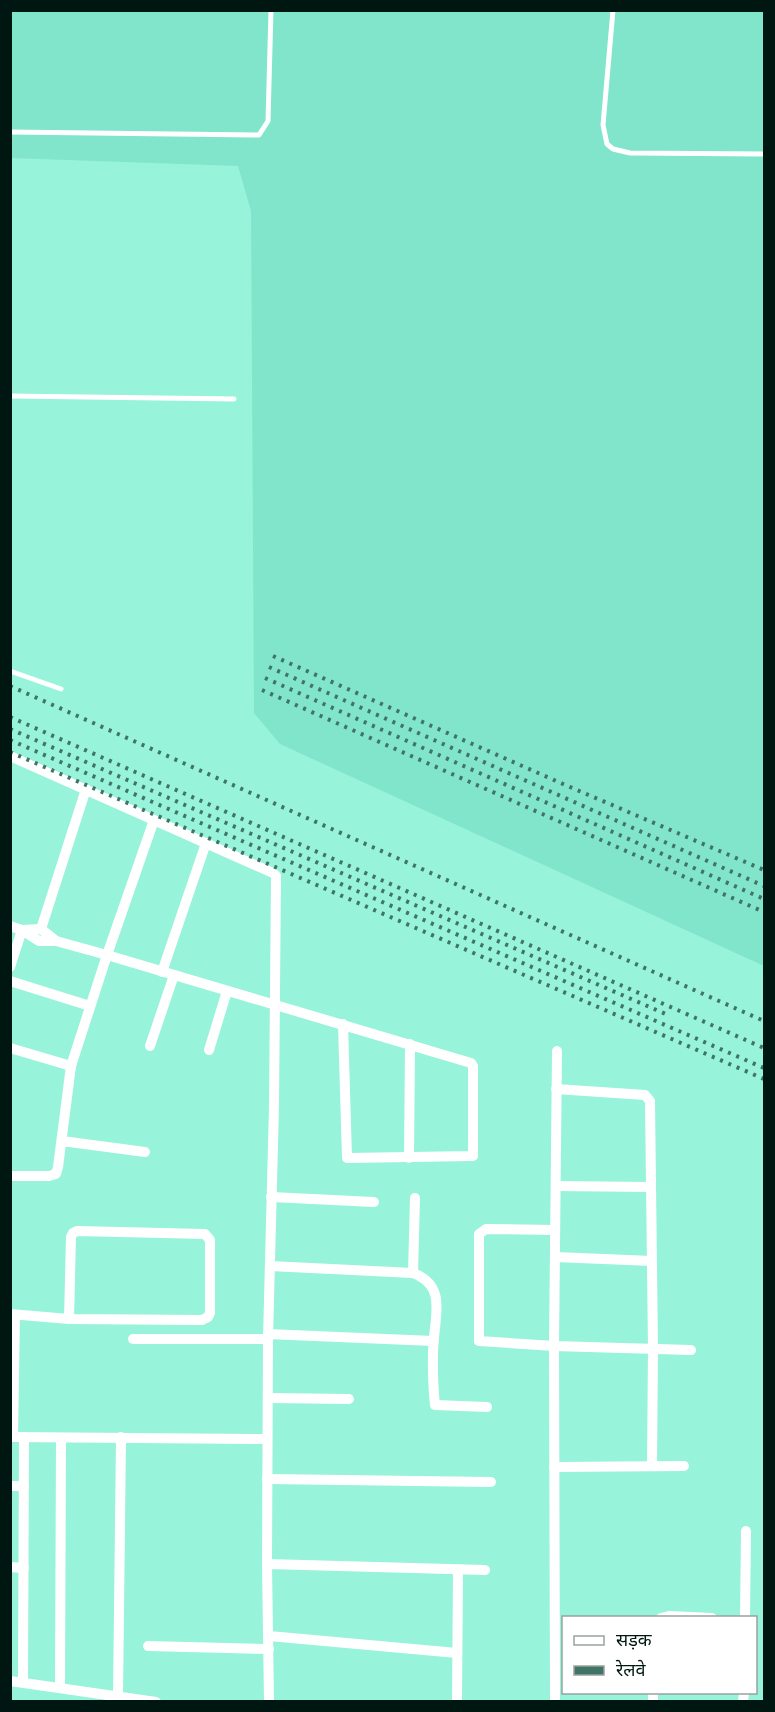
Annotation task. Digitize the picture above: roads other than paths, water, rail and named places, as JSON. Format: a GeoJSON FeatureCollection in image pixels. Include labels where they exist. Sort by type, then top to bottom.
{"type":"FeatureCollection","features":[{"type":"Feature","properties":{"kind":"street"},"geometry":{"type":"LineString","coordinates":[[10,756],[276,876],[267,1439],[269,1701]]}},
{"type":"Feature","properties":{"kind":"street"},"geometry":{"type":"LineString","coordinates":[[41,929],[86,789]]}},
{"type":"Feature","properties":{"kind":"street"},"geometry":{"type":"LineString","coordinates":[[10,1176],[56,1174],[71,1066],[106,955],[154,820]]}},
{"type":"Feature","properties":{"kind":"street"},"geometry":{"type":"LineString","coordinates":[[162,972],[206,843]]}},
{"type":"Feature","properties":{"kind":"street"},"geometry":{"type":"LineString","coordinates":[[16,928],[41,929],[56,941]]}},
{"type":"Feature","properties":{"kind":"street"},"geometry":{"type":"LineString","coordinates":[[16,928],[39,941],[56,941],[106,955],[343,1024],[472,1064],[474,1154],[470,1158],[350,1159],[345,1156],[343,1024]]}},
{"type":"Feature","properties":{"kind":"street"},"geometry":{"type":"LineString","coordinates":[[10,967],[16,928]]}},
{"type":"Feature","properties":{"kind":"street"},"geometry":{"type":"LineString","coordinates":[[150,1046],[174,975]]}},
{"type":"Feature","properties":{"kind":"street"},"geometry":{"type":"LineString","coordinates":[[10,981],[90,1006]]}},
{"type":"Feature","properties":{"kind":"street"},"geometry":{"type":"LineString","coordinates":[[209,1050],[227,992]]}},
{"type":"Feature","properties":{"kind":"street"},"geometry":{"type":"LineString","coordinates":[[409,1158],[410,1044]]}},
{"type":"Feature","properties":{"kind":"street"},"geometry":{"type":"LineString","coordinates":[[10,1048],[71,1066]]}},
{"type":"Feature","properties":{"kind":"street"},"geometry":{"type":"LineString","coordinates":[[555,1701],[554,1346],[557,1051]]}},
{"type":"Feature","properties":{"kind":"street"},"geometry":{"type":"LineString","coordinates":[[556,1089],[645,1095],[650,1101],[652,1466]]}},
{"type":"Feature","properties":{"kind":"street"},"geometry":{"type":"LineString","coordinates":[[62,1141],[145,1152]]}},
{"type":"Feature","properties":{"kind":"street"},"geometry":{"type":"LineString","coordinates":[[556,1186],[651,1186]]}},
{"type":"Feature","properties":{"kind":"street"},"geometry":{"type":"LineString","coordinates":[[271,1197],[374,1202]]}},
{"type":"Feature","properties":{"kind":"street"},"geometry":{"type":"LineString","coordinates":[[413,1273],[415,1198]]}},
{"type":"Feature","properties":{"kind":"street"},"geometry":{"type":"LineString","coordinates":[[555,1230],[483,1229],[479,1234],[479,1341],[554,1346],[691,1350]]}},
{"type":"Feature","properties":{"kind":"street"},"geometry":{"type":"LineString","coordinates":[[23,1682],[24,1486],[16,1437],[13,1315],[69,1319],[202,1320],[210,1313],[210,1240],[208,1236],[151,1232],[77,1231],[73,1233],[71,1236],[69,1319]]}},
{"type":"Feature","properties":{"kind":"street"},"geometry":{"type":"LineString","coordinates":[[555,1257],[652,1261]]}},
{"type":"Feature","properties":{"kind":"street"},"geometry":{"type":"LineString","coordinates":[[270,1266],[413,1273],[424,1277],[434,1291],[437,1305],[437,1325],[433,1341],[435,1405],[487,1407]]}},
{"type":"Feature","properties":{"kind":"street"},"geometry":{"type":"LineString","coordinates":[[133,1339],[268,1337],[433,1341]]}},
{"type":"Feature","properties":{"kind":"street"},"geometry":{"type":"LineString","coordinates":[[268,1398],[349,1399]]}},
{"type":"Feature","properties":{"kind":"street"},"geometry":{"type":"LineString","coordinates":[[16,1437],[267,1439]]}},
{"type":"Feature","properties":{"kind":"street"},"geometry":{"type":"LineString","coordinates":[[118,1697],[121,1437]]}},
{"type":"Feature","properties":{"kind":"street"},"geometry":{"type":"LineString","coordinates":[[60,1688],[61,1438]]}},
{"type":"Feature","properties":{"kind":"street"},"geometry":{"type":"LineString","coordinates":[[554,1467],[684,1466]]}},
{"type":"Feature","properties":{"kind":"street"},"geometry":{"type":"LineString","coordinates":[[267,1479],[490,1482]]}},
{"type":"Feature","properties":{"kind":"street"},"geometry":{"type":"LineString","coordinates":[[10,1486],[24,1486]]}},
{"type":"Feature","properties":{"kind":"street"},"geometry":{"type":"LineString","coordinates":[[745,1616],[746,1531]]}},
{"type":"Feature","properties":{"kind":"street"},"geometry":{"type":"LineString","coordinates":[[267,1564],[485,1570]]}},
{"type":"Feature","properties":{"kind":"street"},"geometry":{"type":"LineString","coordinates":[[10,1567],[24,1568]]}},
{"type":"Feature","properties":{"kind":"street"},"geometry":{"type":"LineString","coordinates":[[457,1701],[458,1570]]}},
{"type":"Feature","properties":{"kind":"street"},"geometry":{"type":"LineString","coordinates":[[269,1636],[457,1653]]}},
{"type":"Feature","properties":{"kind":"street"},"geometry":{"type":"LineString","coordinates":[[148,1646],[269,1649]]}},
{"type":"Feature","properties":{"kind":"street"},"geometry":{"type":"LineString","coordinates":[[10,1658],[23,1660]]}},
{"type":"Feature","properties":{"kind":"street"},"geometry":{"type":"LineString","coordinates":[[10,1681],[156,1701]]}},
{"type":"Feature","properties":{"kind":"lane"},"geometry":{"type":"LineString","coordinates":[[10,132],[259,135],[267,121],[271,10]]}},
{"type":"Feature","properties":{"kind":"lane"},"geometry":{"type":"LineString","coordinates":[[613,10],[603,125],[607,144],[613,149],[630,153],[765,154]]}},
{"type":"Feature","properties":{"kind":"lane"},"geometry":{"type":"LineString","coordinates":[[10,396],[234,399]]}},
{"type":"Feature","properties":{"kind":"lane"},"geometry":{"type":"LineString","coordinates":[[10,671],[61,689]]}},
{"type":"Feature","properties":{"kind":"railway"},"geometry":{"type":"LineString","coordinates":[[273,656],[764,870]]}},
{"type":"Feature","properties":{"kind":"railway"},"geometry":{"type":"LineString","coordinates":[[269,667],[764,886]]}},
{"type":"Feature","properties":{"kind":"railway"},"geometry":{"type":"LineString","coordinates":[[265,678],[764,899]]}},
{"type":"Feature","properties":{"kind":"railway"},"geometry":{"type":"LineString","coordinates":[[10,686],[764,1021]]}},
{"type":"Feature","properties":{"kind":"railway"},"geometry":{"type":"LineString","coordinates":[[262,690],[764,912]]}},
{"type":"Feature","properties":{"kind":"railway"},"geometry":{"type":"LineString","coordinates":[[10,717],[764,1048]]}},
{"type":"Feature","properties":{"kind":"railway"},"geometry":{"type":"LineString","coordinates":[[10,729],[668,1015]]}},
{"type":"Feature","properties":{"kind":"railway"},"geometry":{"type":"LineString","coordinates":[[10,740],[764,1068]]}},
{"type":"Feature","properties":{"kind":"railway"},"geometry":{"type":"LineString","coordinates":[[10,752],[764,1079]]}}]}
